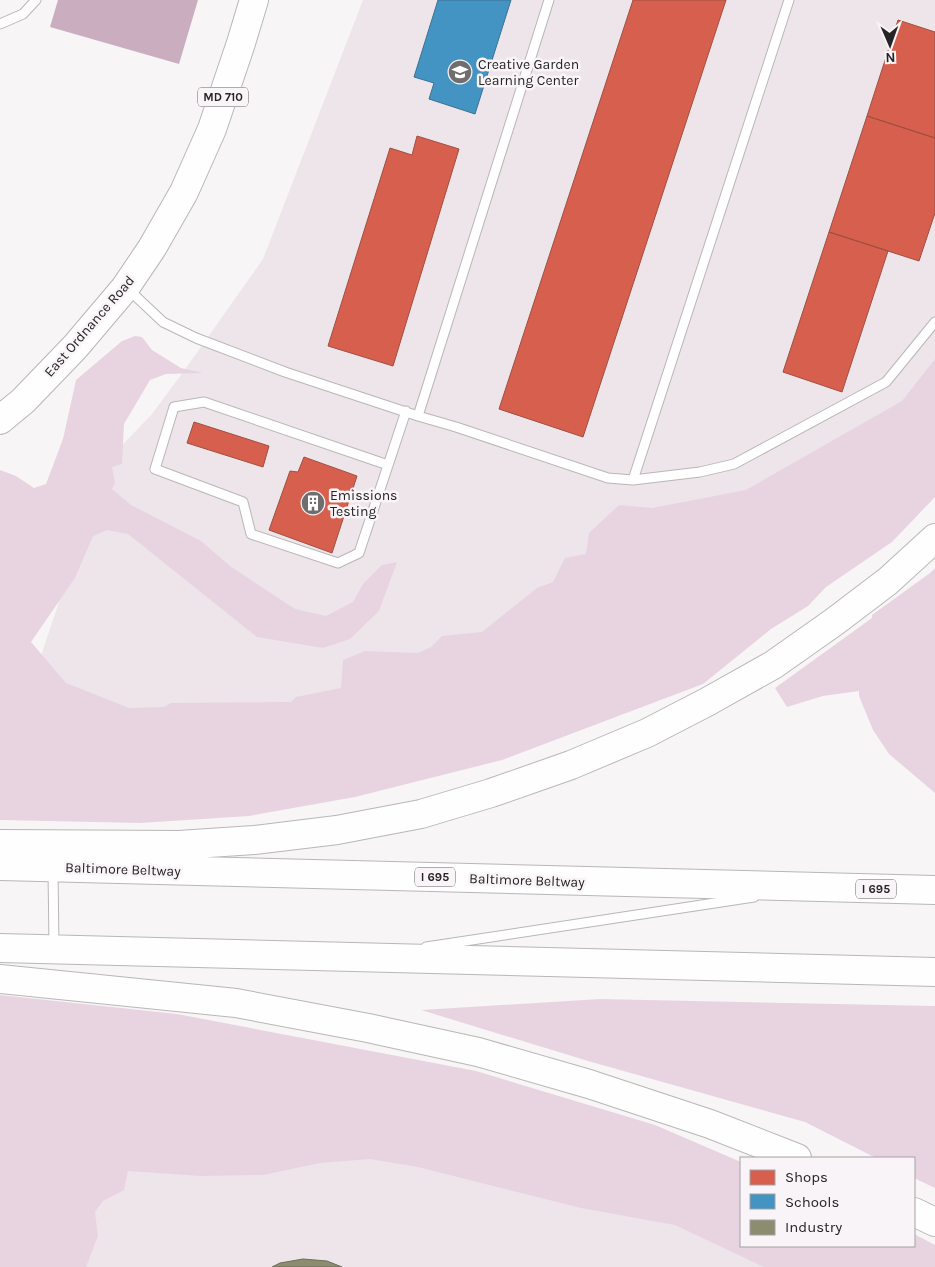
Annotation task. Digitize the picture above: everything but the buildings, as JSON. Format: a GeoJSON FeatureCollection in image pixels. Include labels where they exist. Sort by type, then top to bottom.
{"type":"FeatureCollection","features":[{"type":"Feature","properties":{"kind":"main road","name":"East Ordnance Road"},"geometry":{"type":"LineString","coordinates":[[0,420],[23,401],[76,347],[126,288],[152,248],[184,192],[212,129],[242,44],[254,0]]}},
{"type":"Feature","properties":{"kind":"main road"},"geometry":{"type":"LineString","coordinates":[[0,844],[179,845],[254,840],[337,830],[421,814],[490,793],[571,765],[647,734],[765,670],[834,622],[888,581],[935,538]]}},
{"type":"Feature","properties":{"kind":"main road","name":"Baltimore Beltway"},"geometry":{"type":"LineString","coordinates":[[0,866],[935,890]]}},
{"type":"Feature","properties":{"kind":"main road"},"geometry":{"type":"LineString","coordinates":[[0,948],[935,972]]}},
{"type":"Feature","properties":{"kind":"main road"},"geometry":{"type":"LineString","coordinates":[[0,980],[236,1003],[368,1028],[478,1052],[589,1084],[710,1124],[794,1157]]}},
{"type":"Feature","properties":{"kind":"main road"},"geometry":{"type":"LineString","coordinates":[[915,1212],[935,1222]]}},
{"type":"Feature","properties":{"kind":"lane"},"geometry":{"type":"LineString","coordinates":[[0,24],[23,14],[36,0]]}},
{"type":"Feature","properties":{"kind":"lane"},"geometry":{"type":"LineString","coordinates":[[418,416],[549,0]]}},
{"type":"Feature","properties":{"kind":"lane"},"geometry":{"type":"LineString","coordinates":[[633,480],[789,0]]}},
{"type":"Feature","properties":{"kind":"lane"},"geometry":{"type":"LineString","coordinates":[[126,288],[163,322],[196,338],[285,372],[608,478],[633,480],[700,472],[734,464],[886,382],[935,322]]}},
{"type":"Feature","properties":{"kind":"lane"},"geometry":{"type":"LineString","coordinates":[[388,465],[204,402],[174,407],[155,469],[243,502],[251,534],[338,563],[359,553],[406,411]]}},
{"type":"Feature","properties":{"kind":"lane"},"geometry":{"type":"LineString","coordinates":[[53,867],[54,949]]}},
{"type":"Feature","properties":{"kind":"lane"},"geometry":{"type":"LineString","coordinates":[[418,948],[816,888]]}},
{"type":"Feature","properties":{"kind":"lane"},"geometry":{"type":"LineString","coordinates":[[360,957],[408,950]]}},
{"type":"Feature","properties":{"kind":"shaded area"},"geometry":{"type":"Polygon","coordinates":[[[58,0],[198,0],[179,64],[50,27],[58,0]]]}},
{"type":"Feature","properties":{"kind":"shaded area"},"geometry":{"type":"Polygon","coordinates":[[[363,0],[935,0],[935,406],[342,707],[17,727],[106,462],[152,414],[263,259],[363,0]]]}},
{"type":"Feature","properties":{"kind":"shaded area"},"geometry":{"type":"Polygon","coordinates":[[[135,336],[142,337],[152,350],[181,368],[203,373],[166,374],[150,380],[124,424],[122,464],[112,467],[115,483],[112,489],[131,505],[201,541],[230,566],[295,609],[326,616],[353,602],[363,584],[382,565],[397,562],[379,611],[350,639],[323,648],[257,637],[128,534],[107,530],[93,536],[75,578],[31,642],[66,683],[129,708],[164,707],[171,703],[291,702],[296,697],[341,688],[343,660],[365,651],[418,653],[431,647],[442,636],[482,632],[537,588],[553,582],[565,558],[586,554],[589,533],[619,505],[652,508],[746,490],[902,401],[935,359],[935,497],[892,542],[826,587],[808,606],[771,629],[703,684],[502,760],[355,797],[249,816],[140,823],[0,820],[0,470],[16,476],[34,488],[46,484],[63,439],[76,380],[122,341],[135,336]]]}},
{"type":"Feature","properties":{"kind":"shaded area"},"geometry":{"type":"Polygon","coordinates":[[[935,568],[935,793],[889,754],[873,730],[859,696],[859,691],[823,696],[787,707],[775,688],[872,618],[872,615],[935,568]]]}},
{"type":"Feature","properties":{"kind":"shaded area"},"geometry":{"type":"Polygon","coordinates":[[[0,995],[177,1014],[476,1071],[655,1125],[740,1162],[740,1247],[915,1247],[915,1235],[935,1245],[935,1267],[764,1267],[675,1225],[581,1208],[418,1167],[370,1159],[320,1163],[263,1175],[201,1176],[128,1171],[124,1190],[103,1201],[95,1212],[98,1236],[86,1267],[0,1267],[0,995]]]}},
{"type":"Feature","properties":{"kind":"shaded area"},"geometry":{"type":"Polygon","coordinates":[[[600,999],[935,1006],[935,1188],[915,1178],[915,1157],[874,1157],[805,1122],[588,1061],[421,1010],[600,999]]]}},
{"type":"Feature","properties":{"kind":"shaded area"},"geometry":{"type":"Polygon","coordinates":[[[120,1072],[387,1114],[740,1245],[740,1247],[746,1247],[800,1267],[0,1267],[0,1089],[120,1072]]]}},
{"type":"Feature","properties":{"kind":"place","name":"Creative Garden Learning Center"},"geometry":{"type":"Point","coordinates":[460,72]}},
{"type":"Feature","properties":{"kind":"place","name":"Emissions Testing"},"geometry":{"type":"Point","coordinates":[313,503]}}]}
